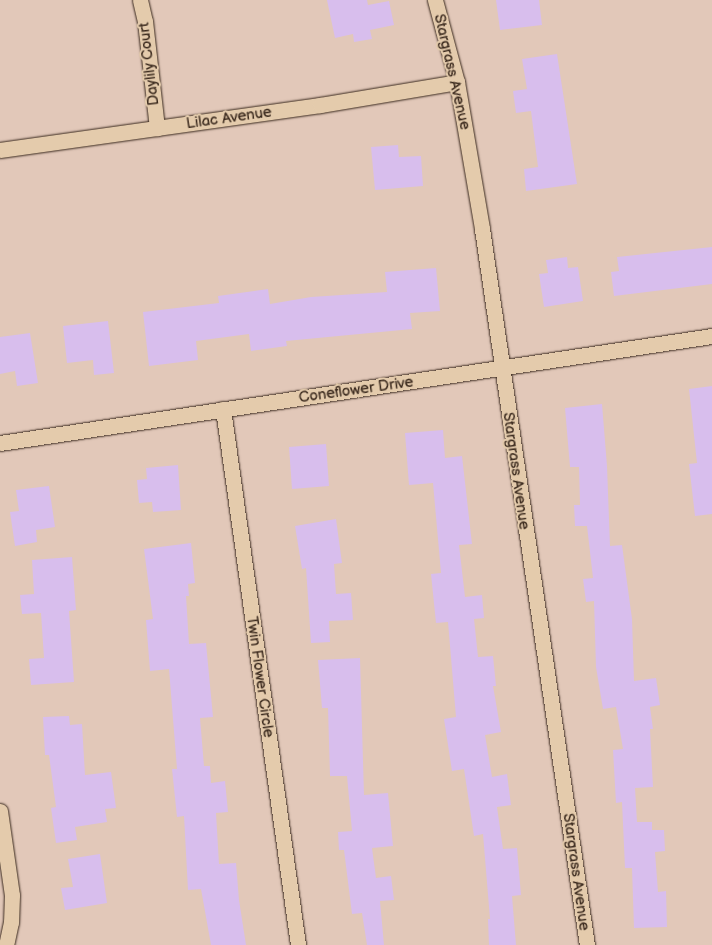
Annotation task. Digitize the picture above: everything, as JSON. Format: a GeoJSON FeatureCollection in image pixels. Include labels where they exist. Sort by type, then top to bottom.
{"type":"FeatureCollection","features":[{"type":"Feature","properties":{"kind":"street","name":"Daylily Court"},"geometry":{"type":"LineString","coordinates":[[140,0],[145,21],[157,128]]}},
{"type":"Feature","properties":{"kind":"street","name":"Stargrass Avenue"},"geometry":{"type":"LineString","coordinates":[[435,0],[457,82],[482,229],[586,945]]}},
{"type":"Feature","properties":{"kind":"street","name":"Lilac Avenue"},"geometry":{"type":"LineString","coordinates":[[0,150],[320,105],[457,82]]}},
{"type":"Feature","properties":{"kind":"street","name":"Coneflower Drive"},"geometry":{"type":"LineString","coordinates":[[0,443],[712,336]]}},
{"type":"Feature","properties":{"kind":"street","name":"Twin Flower Circle"},"geometry":{"type":"LineString","coordinates":[[223,409],[298,945]]}},
{"type":"Feature","properties":{"kind":"street"},"geometry":{"type":"LineString","coordinates":[[0,811],[12,895],[11,922],[6,945]]}},
{"type":"Feature","properties":{"kind":"building"},"geometry":{"type":"Polygon","coordinates":[[[327,0],[367,0],[368,5],[389,1],[394,25],[370,30],[372,39],[354,42],[353,34],[335,38],[327,0]]]}},
{"type":"Feature","properties":{"kind":"building"},"geometry":{"type":"Polygon","coordinates":[[[496,0],[539,0],[542,25],[500,30],[496,0]]]}},
{"type":"Feature","properties":{"kind":"building"},"geometry":{"type":"Polygon","coordinates":[[[557,54],[577,184],[526,191],[524,169],[538,167],[531,111],[516,113],[513,91],[527,89],[522,59],[557,54]]]}},
{"type":"Feature","properties":{"kind":"building"},"geometry":{"type":"Polygon","coordinates":[[[398,145],[399,157],[421,156],[423,186],[375,190],[371,147],[398,145]]]}},
{"type":"Feature","properties":{"kind":"building"},"geometry":{"type":"Polygon","coordinates":[[[712,247],[712,284],[614,296],[611,272],[619,271],[617,257],[712,247]]]}},
{"type":"Feature","properties":{"kind":"building"},"geometry":{"type":"Polygon","coordinates":[[[567,257],[568,268],[578,267],[583,301],[544,307],[539,274],[548,273],[546,260],[567,257]]]}},
{"type":"Feature","properties":{"kind":"building"},"geometry":{"type":"Polygon","coordinates":[[[436,268],[440,311],[410,313],[412,329],[286,341],[287,346],[251,351],[249,334],[196,341],[198,360],[149,366],[143,312],[219,303],[218,296],[268,289],[270,304],[311,297],[387,292],[385,272],[436,268]]]}},
{"type":"Feature","properties":{"kind":"building"},"geometry":{"type":"Polygon","coordinates":[[[108,321],[114,373],[94,375],[93,360],[67,363],[63,326],[108,321]]]}},
{"type":"Feature","properties":{"kind":"building"},"geometry":{"type":"Polygon","coordinates":[[[30,333],[38,383],[17,386],[15,371],[0,374],[0,337],[30,333]]]}},
{"type":"Feature","properties":{"kind":"building"},"geometry":{"type":"Polygon","coordinates":[[[712,386],[712,514],[695,516],[689,464],[697,463],[689,389],[712,386]]]}},
{"type":"Feature","properties":{"kind":"building"},"geometry":{"type":"Polygon","coordinates":[[[602,404],[607,466],[610,546],[622,545],[632,619],[634,681],[656,678],[660,705],[650,707],[653,729],[650,729],[653,787],[635,788],[637,822],[652,822],[652,830],[664,830],[665,851],[655,852],[658,892],[666,891],[667,927],[634,928],[632,868],[625,868],[622,802],[616,803],[613,750],[623,749],[616,707],[603,709],[596,667],[594,601],[586,602],[583,579],[593,578],[587,526],[575,526],[574,505],[580,505],[579,467],[570,467],[565,408],[602,404]]]}},
{"type":"Feature","properties":{"kind":"building"},"geometry":{"type":"Polygon","coordinates":[[[443,430],[445,458],[462,456],[472,544],[459,545],[465,597],[482,595],[484,618],[474,619],[478,657],[493,656],[496,686],[493,686],[501,732],[485,735],[492,777],[507,774],[511,805],[497,807],[503,849],[517,848],[521,895],[512,896],[516,945],[489,945],[488,919],[490,919],[483,834],[474,836],[464,769],[452,771],[444,719],[456,717],[448,622],[436,623],[431,574],[441,573],[433,483],[409,485],[405,433],[443,430]]]}},
{"type":"Feature","properties":{"kind":"building"},"geometry":{"type":"Polygon","coordinates":[[[326,444],[329,486],[292,489],[289,447],[326,444]]]}},
{"type":"Feature","properties":{"kind":"building"},"geometry":{"type":"Polygon","coordinates":[[[178,465],[181,510],[153,512],[152,502],[139,503],[137,480],[147,479],[146,468],[178,465]]]}},
{"type":"Feature","properties":{"kind":"building"},"geometry":{"type":"Polygon","coordinates":[[[49,486],[55,527],[36,530],[37,542],[15,546],[10,512],[19,511],[16,490],[49,486]]]}},
{"type":"Feature","properties":{"kind":"building"},"geometry":{"type":"Polygon","coordinates":[[[336,519],[342,563],[334,564],[336,594],[351,593],[353,620],[329,621],[330,642],[311,643],[306,568],[302,569],[295,526],[336,519]]]}},
{"type":"Feature","properties":{"kind":"building"},"geometry":{"type":"Polygon","coordinates":[[[191,543],[195,583],[188,584],[189,596],[186,596],[189,644],[206,643],[213,717],[200,718],[204,766],[210,766],[211,783],[225,781],[228,812],[216,813],[219,864],[236,863],[239,900],[246,945],[211,945],[201,889],[188,890],[184,816],[177,817],[172,769],[177,769],[169,669],[150,671],[146,620],[153,619],[144,549],[191,543]]]}},
{"type":"Feature","properties":{"kind":"building"},"geometry":{"type":"Polygon","coordinates":[[[72,557],[76,610],[69,611],[74,682],[31,685],[29,659],[44,658],[41,613],[22,614],[20,595],[34,594],[32,560],[72,557]]]}},
{"type":"Feature","properties":{"kind":"building"},"geometry":{"type":"Polygon","coordinates":[[[360,658],[364,795],[388,793],[393,846],[372,848],[376,878],[391,876],[394,900],[380,901],[384,945],[367,945],[362,913],[352,914],[344,850],[339,850],[338,832],[352,831],[347,776],[330,776],[328,708],[322,708],[318,660],[360,658]]]}},
{"type":"Feature","properties":{"kind":"building"},"geometry":{"type":"Polygon","coordinates":[[[69,716],[70,725],[82,724],[85,775],[111,772],[116,808],[105,809],[107,822],[75,827],[77,840],[56,843],[51,808],[56,807],[49,755],[45,755],[43,717],[69,716]]]}},
{"type":"Feature","properties":{"kind":"building"},"geometry":{"type":"Polygon","coordinates":[[[100,854],[107,903],[65,910],[61,888],[73,887],[68,859],[100,854]]]}}]}
